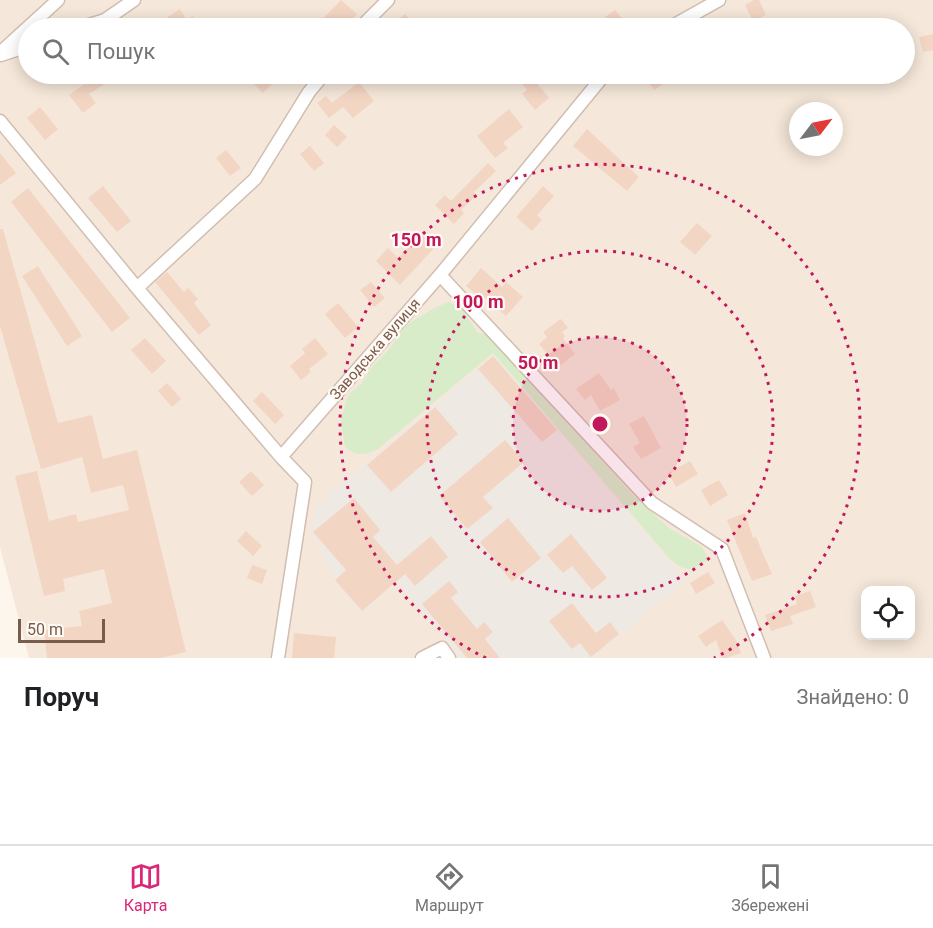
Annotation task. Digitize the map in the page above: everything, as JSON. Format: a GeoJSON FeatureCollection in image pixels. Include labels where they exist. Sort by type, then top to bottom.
{"type":"FeatureCollection","features":[{"type":"Feature","properties":{"kind":"street"},"geometry":{"type":"LineString","coordinates":[[39,18],[58,0]]}},
{"type":"Feature","properties":{"kind":"street"},"geometry":{"type":"LineString","coordinates":[[108,18],[134,0]]}},
{"type":"Feature","properties":{"kind":"street"},"geometry":{"type":"LineString","coordinates":[[370,18],[388,0]]}},
{"type":"Feature","properties":{"kind":"street"},"geometry":{"type":"LineString","coordinates":[[687,18],[719,0]]}},
{"type":"Feature","properties":{"kind":"street"},"geometry":{"type":"LineString","coordinates":[[0,54],[18,37]]}},
{"type":"Feature","properties":{"kind":"street"},"geometry":{"type":"LineString","coordinates":[[0,54],[18,49]]}},
{"type":"Feature","properties":{"kind":"street"},"geometry":{"type":"LineString","coordinates":[[136,288],[255,179],[316,84]]}},
{"type":"Feature","properties":{"kind":"street","name":"Заводська вулиця"},"geometry":{"type":"LineString","coordinates":[[281,457],[440,275],[596,84]]}},
{"type":"Feature","properties":{"kind":"street"},"geometry":{"type":"LineString","coordinates":[[0,121],[136,288],[305,482],[278,658]]}},
{"type":"Feature","properties":{"kind":"street"},"geometry":{"type":"LineString","coordinates":[[440,275],[652,503],[722,549],[764,658]]}},
{"type":"Feature","properties":{"kind":"street"},"geometry":{"type":"LineString","coordinates":[[422,658],[442,648],[448,658]]}},
{"type":"Feature","properties":{"kind":"shaded area"},"geometry":{"type":"Polygon","coordinates":[[[0,0],[933,0],[933,658],[29,658],[0,547],[0,0]]]}},
{"type":"Feature","properties":{"kind":"shaded area"},"geometry":{"type":"Polygon","coordinates":[[[494,354],[686,581],[591,658],[462,658],[398,582],[361,613],[334,580],[312,532],[314,508],[494,354]]]}},
{"type":"Feature","properties":{"kind":"green space"},"geometry":{"type":"Polygon","coordinates":[[[449,302],[462,309],[478,333],[491,338],[564,413],[577,433],[634,496],[669,528],[701,546],[709,559],[689,569],[681,567],[670,559],[493,353],[378,449],[361,454],[345,447],[341,420],[350,393],[361,384],[406,325],[449,302]]]}},
{"type":"Feature","properties":{"kind":"building"},"geometry":{"type":"Polygon","coordinates":[[[341,0],[357,14],[353,18],[324,18],[341,0]]]}},
{"type":"Feature","properties":{"kind":"building"},"geometry":{"type":"Polygon","coordinates":[[[759,0],[766,15],[752,18],[745,5],[759,0]]]}},
{"type":"Feature","properties":{"kind":"building"},"geometry":{"type":"Polygon","coordinates":[[[180,9],[186,18],[166,18],[180,9]]]}},
{"type":"Feature","properties":{"kind":"building"},"geometry":{"type":"Polygon","coordinates":[[[615,10],[622,18],[606,18],[615,10]]]}},
{"type":"Feature","properties":{"kind":"building"},"geometry":{"type":"Polygon","coordinates":[[[933,34],[933,50],[923,52],[919,37],[933,34]]]}},
{"type":"Feature","properties":{"kind":"building"},"geometry":{"type":"Polygon","coordinates":[[[84,84],[104,84],[89,94],[96,103],[83,113],[69,95],[84,84]]]}},
{"type":"Feature","properties":{"kind":"building"},"geometry":{"type":"Polygon","coordinates":[[[254,84],[272,84],[263,93],[254,84]]]}},
{"type":"Feature","properties":{"kind":"building"},"geometry":{"type":"Polygon","coordinates":[[[356,84],[361,84],[374,101],[353,118],[343,107],[329,118],[317,103],[326,96],[332,103],[356,84]]]}},
{"type":"Feature","properties":{"kind":"building"},"geometry":{"type":"Polygon","coordinates":[[[522,84],[537,84],[549,98],[535,110],[522,94],[527,90],[522,84]]]}},
{"type":"Feature","properties":{"kind":"building"},"geometry":{"type":"Polygon","coordinates":[[[650,84],[663,84],[654,90],[650,84]]]}},
{"type":"Feature","properties":{"kind":"building"},"geometry":{"type":"Polygon","coordinates":[[[40,107],[58,129],[45,140],[27,118],[40,107]]]}},
{"type":"Feature","properties":{"kind":"building"},"geometry":{"type":"Polygon","coordinates":[[[509,109],[523,127],[503,143],[508,148],[495,158],[477,136],[509,109]]]}},
{"type":"Feature","properties":{"kind":"building"},"geometry":{"type":"Polygon","coordinates":[[[334,125],[347,137],[337,147],[325,135],[334,125]]]}},
{"type":"Feature","properties":{"kind":"building"},"geometry":{"type":"Polygon","coordinates":[[[587,129],[639,177],[627,191],[573,146],[587,129]]]}},
{"type":"Feature","properties":{"kind":"building"},"geometry":{"type":"Polygon","coordinates":[[[310,146],[324,163],[314,171],[300,154],[310,146]]]}},
{"type":"Feature","properties":{"kind":"building"},"geometry":{"type":"Polygon","coordinates":[[[226,150],[241,168],[230,176],[216,158],[226,150]]]}},
{"type":"Feature","properties":{"kind":"building"},"geometry":{"type":"Polygon","coordinates":[[[0,153],[16,173],[0,185],[0,153]]]}},
{"type":"Feature","properties":{"kind":"building"},"geometry":{"type":"Polygon","coordinates":[[[488,163],[496,171],[474,192],[477,195],[461,210],[464,213],[454,224],[435,205],[445,195],[451,201],[488,163]]]}},
{"type":"Feature","properties":{"kind":"building"},"geometry":{"type":"Polygon","coordinates":[[[103,186],[131,221],[117,232],[88,198],[103,186]]]}},
{"type":"Feature","properties":{"kind":"building"},"geometry":{"type":"Polygon","coordinates":[[[543,186],[554,196],[537,215],[542,220],[532,231],[516,217],[543,186]]]}},
{"type":"Feature","properties":{"kind":"building"},"geometry":{"type":"Polygon","coordinates":[[[28,188],[130,318],[112,332],[11,202],[28,188]]]}},
{"type":"Feature","properties":{"kind":"building"},"geometry":{"type":"Polygon","coordinates":[[[697,223],[712,236],[695,255],[680,242],[697,223]]]}},
{"type":"Feature","properties":{"kind":"building"},"geometry":{"type":"Polygon","coordinates":[[[0,229],[3,229],[58,423],[92,415],[103,459],[137,450],[186,652],[161,658],[47,658],[44,630],[82,626],[79,611],[112,603],[104,569],[63,579],[65,591],[44,596],[15,476],[37,471],[49,521],[76,514],[78,522],[129,510],[123,485],[91,493],[82,457],[41,469],[0,326],[0,229]]]}},
{"type":"Feature","properties":{"kind":"building"},"geometry":{"type":"Polygon","coordinates":[[[421,234],[435,247],[400,285],[376,261],[388,248],[398,258],[421,234]]]}},
{"type":"Feature","properties":{"kind":"building"},"geometry":{"type":"Polygon","coordinates":[[[38,266],[82,336],[67,346],[22,276],[38,266]]]}},
{"type":"Feature","properties":{"kind":"building"},"geometry":{"type":"Polygon","coordinates":[[[481,268],[502,287],[506,282],[523,297],[506,316],[479,293],[477,295],[466,286],[481,268]]]}},
{"type":"Feature","properties":{"kind":"building"},"geometry":{"type":"Polygon","coordinates":[[[167,272],[184,292],[188,288],[198,299],[194,303],[211,325],[199,335],[155,282],[167,272]]]}},
{"type":"Feature","properties":{"kind":"building"},"geometry":{"type":"Polygon","coordinates":[[[371,282],[385,298],[374,307],[360,290],[371,282]]]}},
{"type":"Feature","properties":{"kind":"building"},"geometry":{"type":"Polygon","coordinates":[[[338,303],[358,327],[345,338],[325,314],[338,303]]]}},
{"type":"Feature","properties":{"kind":"building"},"geometry":{"type":"Polygon","coordinates":[[[561,319],[568,328],[562,332],[565,336],[563,338],[575,354],[558,367],[539,344],[547,337],[543,332],[561,319]]]}},
{"type":"Feature","properties":{"kind":"building"},"geometry":{"type":"Polygon","coordinates":[[[145,338],[166,361],[152,374],[131,350],[145,338]]]}},
{"type":"Feature","properties":{"kind":"building"},"geometry":{"type":"Polygon","coordinates":[[[315,338],[328,354],[309,369],[311,372],[301,380],[290,366],[305,353],[302,349],[315,338]]]}},
{"type":"Feature","properties":{"kind":"building"},"geometry":{"type":"Polygon","coordinates":[[[493,356],[557,430],[542,442],[478,369],[493,356]]]}},
{"type":"Feature","properties":{"kind":"building"},"geometry":{"type":"Polygon","coordinates":[[[599,373],[611,390],[614,388],[620,400],[600,411],[591,395],[585,400],[576,389],[599,373]]]}},
{"type":"Feature","properties":{"kind":"building"},"geometry":{"type":"Polygon","coordinates":[[[167,383],[181,399],[172,407],[158,391],[167,383]]]}},
{"type":"Feature","properties":{"kind":"building"},"geometry":{"type":"Polygon","coordinates":[[[262,392],[284,415],[275,424],[253,401],[262,392]]]}},
{"type":"Feature","properties":{"kind":"building"},"geometry":{"type":"Polygon","coordinates":[[[435,407],[458,434],[391,492],[367,465],[435,407]]]}},
{"type":"Feature","properties":{"kind":"building"},"geometry":{"type":"Polygon","coordinates":[[[644,416],[661,448],[641,459],[633,447],[640,443],[629,424],[644,416]]]}},
{"type":"Feature","properties":{"kind":"building"},"geometry":{"type":"Polygon","coordinates":[[[505,440],[524,462],[483,497],[493,508],[467,529],[439,496],[505,440]]]}},
{"type":"Feature","properties":{"kind":"building"},"geometry":{"type":"Polygon","coordinates":[[[690,461],[698,474],[676,487],[668,473],[690,461]]]}},
{"type":"Feature","properties":{"kind":"building"},"geometry":{"type":"Polygon","coordinates":[[[251,471],[264,485],[252,496],[239,482],[251,471]]]}},
{"type":"Feature","properties":{"kind":"building"},"geometry":{"type":"Polygon","coordinates":[[[719,480],[728,495],[710,506],[701,490],[719,480]]]}},
{"type":"Feature","properties":{"kind":"building"},"geometry":{"type":"Polygon","coordinates":[[[354,498],[380,530],[373,537],[397,565],[431,536],[448,557],[415,586],[405,574],[362,611],[335,580],[346,570],[313,532],[354,498]]]}},
{"type":"Feature","properties":{"kind":"building"},"geometry":{"type":"Polygon","coordinates":[[[745,513],[753,538],[756,537],[772,574],[752,581],[727,520],[745,513]]]}},
{"type":"Feature","properties":{"kind":"building"},"geometry":{"type":"Polygon","coordinates":[[[508,518],[541,558],[512,582],[480,542],[508,518]]]}},
{"type":"Feature","properties":{"kind":"building"},"geometry":{"type":"Polygon","coordinates":[[[246,531],[262,546],[253,556],[237,541],[246,531]]]}},
{"type":"Feature","properties":{"kind":"building"},"geometry":{"type":"Polygon","coordinates":[[[571,534],[607,578],[592,590],[572,566],[563,573],[547,555],[571,534]]]}},
{"type":"Feature","properties":{"kind":"building"},"geometry":{"type":"Polygon","coordinates":[[[252,565],[267,570],[262,584],[247,578],[252,565]]]}},
{"type":"Feature","properties":{"kind":"building"},"geometry":{"type":"Polygon","coordinates":[[[708,572],[715,583],[696,594],[690,583],[708,572]]]}},
{"type":"Feature","properties":{"kind":"building"},"geometry":{"type":"Polygon","coordinates":[[[449,581],[458,592],[451,598],[477,629],[484,622],[493,632],[485,639],[500,658],[467,658],[422,604],[449,581]]]}},
{"type":"Feature","properties":{"kind":"building"},"geometry":{"type":"Polygon","coordinates":[[[810,591],[816,607],[790,616],[793,624],[771,631],[765,615],[797,604],[795,596],[810,591]]]}},
{"type":"Feature","properties":{"kind":"building"},"geometry":{"type":"Polygon","coordinates":[[[572,603],[596,633],[610,622],[619,634],[591,657],[580,643],[572,649],[549,621],[572,603]]]}},
{"type":"Feature","properties":{"kind":"building"},"geometry":{"type":"Polygon","coordinates":[[[722,620],[736,640],[741,653],[726,658],[722,658],[716,640],[706,647],[698,636],[722,620]]]}},
{"type":"Feature","properties":{"kind":"building"},"geometry":{"type":"Polygon","coordinates":[[[294,633],[336,637],[334,658],[292,658],[294,633]]]}}]}
